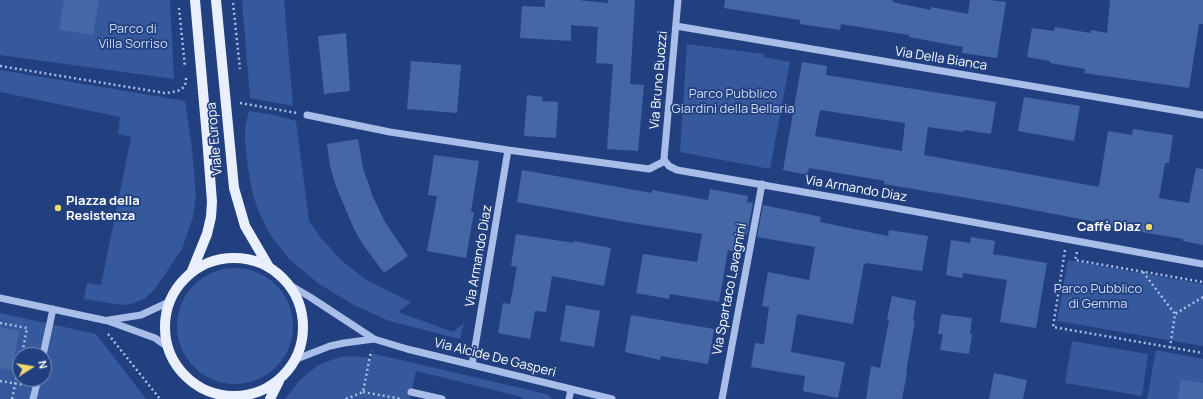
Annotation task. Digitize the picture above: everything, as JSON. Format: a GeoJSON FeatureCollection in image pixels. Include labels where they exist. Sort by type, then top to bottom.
{"type":"FeatureCollection","features":[{"type":"Feature","properties":{"kind":"main road","name":"Viale Europa"},"geometry":{"type":"LineString","coordinates":[[192,272],[207,234],[211,217],[212,202],[208,136],[195,0]]}},
{"type":"Feature","properties":{"kind":"main road","name":"Viale Europa"},"geometry":{"type":"LineString","coordinates":[[216,0],[234,188],[245,226],[269,267]]}},
{"type":"Feature","properties":{"kind":"main road","name":"Viale Europa"},"geometry":{"type":"LineString","coordinates":[[270,399],[281,377],[294,360],[301,341],[303,321],[298,302],[288,284],[269,267],[250,260],[230,257],[204,264],[183,280],[175,290],[170,302],[166,313],[165,324],[168,348],[178,367],[185,376],[201,388],[211,392],[227,395],[244,395],[268,387],[281,377]]}},
{"type":"Feature","properties":{"kind":"main road","name":"Viale Europa"},"geometry":{"type":"LineString","coordinates":[[201,388],[208,399]]}},
{"type":"Feature","properties":{"kind":"street","name":"Via Bruno Buozzi"},"geometry":{"type":"LineString","coordinates":[[665,161],[678,0]]}},
{"type":"Feature","properties":{"kind":"street","name":"Via Della Bianca"},"geometry":{"type":"LineString","coordinates":[[676,26],[1203,115]]}},
{"type":"Feature","properties":{"kind":"street"},"geometry":{"type":"LineString","coordinates":[[307,115],[390,132],[649,169],[665,161]]}},
{"type":"Feature","properties":{"kind":"street","name":"Via Armando Diaz"},"geometry":{"type":"LineString","coordinates":[[472,365],[508,150]]}},
{"type":"Feature","properties":{"kind":"street","name":"Via Armando Diaz"},"geometry":{"type":"LineString","coordinates":[[665,161],[672,168],[677,170],[1203,264]]}},
{"type":"Feature","properties":{"kind":"street","name":"Via Spartaco Lavagnini"},"geometry":{"type":"LineString","coordinates":[[722,399],[762,184]]}},
{"type":"Feature","properties":{"kind":"street","name":"Via Alcide De Gasperi"},"geometry":{"type":"LineString","coordinates":[[288,284],[316,300],[374,339],[407,349],[612,399]]}},
{"type":"Feature","properties":{"kind":"street"},"geometry":{"type":"LineString","coordinates":[[0,298],[108,320],[155,338],[168,348]]}},
{"type":"Feature","properties":{"kind":"street"},"geometry":{"type":"LineString","coordinates":[[108,320],[141,315],[170,302]]}},
{"type":"Feature","properties":{"kind":"street"},"geometry":{"type":"LineString","coordinates":[[45,347],[53,309]]}},
{"type":"Feature","properties":{"kind":"street","name":"Via Alcide De Gasperi"},"geometry":{"type":"LineString","coordinates":[[294,360],[337,345],[374,339]]}},
{"type":"Feature","properties":{"kind":"street"},"geometry":{"type":"LineString","coordinates":[[33,399],[36,388]]}},
{"type":"Feature","properties":{"kind":"street"},"geometry":{"type":"LineString","coordinates":[[570,399],[571,389]]}},
{"type":"Feature","properties":{"kind":"street"},"geometry":{"type":"LineString","coordinates":[[411,392],[442,399]]}},
{"type":"Feature","properties":{"kind":"path"},"geometry":{"type":"LineString","coordinates":[[233,4],[240,69]]}},
{"type":"Feature","properties":{"kind":"path"},"geometry":{"type":"LineString","coordinates":[[0,66],[161,92],[173,92],[180,90],[184,87],[186,77],[179,8]]}},
{"type":"Feature","properties":{"kind":"path"},"geometry":{"type":"LineString","coordinates":[[240,103],[307,115]]}},
{"type":"Feature","properties":{"kind":"path"},"geometry":{"type":"LineString","coordinates":[[1066,248],[1053,327],[1203,353]]}},
{"type":"Feature","properties":{"kind":"path"},"geometry":{"type":"LineString","coordinates":[[1077,250],[1075,260],[1203,282]]}},
{"type":"Feature","properties":{"kind":"path"},"geometry":{"type":"LineString","coordinates":[[1143,272],[1176,314]]}},
{"type":"Feature","properties":{"kind":"path"},"geometry":{"type":"LineString","coordinates":[[1170,348],[1176,314],[1203,297]]}},
{"type":"Feature","properties":{"kind":"path"},"geometry":{"type":"LineString","coordinates":[[96,318],[160,399]]}},
{"type":"Feature","properties":{"kind":"path"},"geometry":{"type":"LineString","coordinates":[[0,323],[27,328],[23,347]]}},
{"type":"Feature","properties":{"kind":"path"},"geometry":{"type":"LineString","coordinates":[[363,392],[374,339]]}},
{"type":"Feature","properties":{"kind":"path"},"geometry":{"type":"LineString","coordinates":[[0,380],[12,383]]}},
{"type":"Feature","properties":{"kind":"path"},"geometry":{"type":"LineString","coordinates":[[12,399],[15,387]]}},
{"type":"Feature","properties":{"kind":"path"},"geometry":{"type":"LineString","coordinates":[[31,387],[36,388]]}},
{"type":"Feature","properties":{"kind":"path"},"geometry":{"type":"LineString","coordinates":[[346,399],[363,392],[404,399]]}},
{"type":"Feature","properties":{"kind":"green space","name":"Parco di Villa Sorriso"},"geometry":{"type":"Polygon","coordinates":[[[0,0],[170,0],[174,79],[0,55],[0,0]]]}},
{"type":"Feature","properties":{"kind":"green space"},"geometry":{"type":"Polygon","coordinates":[[[242,0],[284,0],[293,106],[250,98],[242,0]]]}},
{"type":"Feature","properties":{"kind":"green space","name":"Parco Pubblico Giardini della Bellaria"},"geometry":{"type":"Polygon","coordinates":[[[687,44],[764,54],[764,57],[790,62],[770,169],[680,152],[687,44]]]}},
{"type":"Feature","properties":{"kind":"green space"},"geometry":{"type":"Polygon","coordinates":[[[0,70],[185,101],[192,149],[196,197],[193,217],[182,249],[155,289],[144,299],[131,304],[121,305],[84,299],[87,283],[101,285],[131,137],[118,134],[120,117],[0,92],[0,70]]]}},
{"type":"Feature","properties":{"kind":"green space"},"geometry":{"type":"Polygon","coordinates":[[[249,111],[274,115],[296,121],[309,221],[320,237],[342,261],[368,281],[411,302],[398,312],[453,332],[464,323],[460,339],[389,321],[354,305],[319,284],[290,260],[271,236],[259,212],[253,195],[245,141],[245,128],[249,111]]]}},
{"type":"Feature","properties":{"kind":"green space","name":"Parco Pubblico di Gemma"},"geometry":{"type":"Polygon","coordinates":[[[1068,260],[1203,284],[1203,346],[1057,321],[1068,260]]]}},
{"type":"Feature","properties":{"kind":"green space"},"geometry":{"type":"Polygon","coordinates":[[[235,268],[257,272],[276,285],[289,304],[293,326],[289,348],[276,367],[257,380],[235,384],[213,380],[194,367],[181,348],[177,326],[181,304],[194,285],[213,272],[235,268]]]}},
{"type":"Feature","properties":{"kind":"green space"},"geometry":{"type":"Polygon","coordinates":[[[0,313],[96,334],[146,399],[0,399],[0,313]]]}},
{"type":"Feature","properties":{"kind":"green space"},"geometry":{"type":"Polygon","coordinates":[[[1072,341],[1148,354],[1142,396],[1065,383],[1072,341]]]}},
{"type":"Feature","properties":{"kind":"green space"},"geometry":{"type":"Polygon","coordinates":[[[1156,350],[1203,359],[1203,383],[1181,379],[1177,399],[1147,399],[1156,350]]]}},
{"type":"Feature","properties":{"kind":"green space"},"geometry":{"type":"Polygon","coordinates":[[[371,353],[546,394],[553,399],[523,399],[522,397],[416,371],[410,399],[285,399],[300,380],[318,365],[340,357],[352,356],[371,358],[371,353]]]}},
{"type":"Feature","properties":{"kind":"building"},"geometry":{"type":"Polygon","coordinates":[[[64,0],[99,0],[93,35],[59,30],[64,0]]]}},
{"type":"Feature","properties":{"kind":"building"},"geometry":{"type":"Polygon","coordinates":[[[545,0],[578,0],[608,3],[608,0],[635,0],[630,84],[644,85],[638,151],[607,149],[613,64],[596,63],[598,27],[571,25],[571,41],[520,38],[522,6],[545,7],[545,0]]]}},
{"type":"Feature","properties":{"kind":"building"},"geometry":{"type":"Polygon","coordinates":[[[725,0],[893,0],[892,2],[931,10],[931,7],[968,14],[970,0],[1006,2],[997,58],[962,53],[963,47],[909,37],[909,35],[841,24],[840,30],[800,24],[800,20],[724,8],[725,0]]]}},
{"type":"Feature","properties":{"kind":"building"},"geometry":{"type":"Polygon","coordinates":[[[1110,0],[1203,0],[1203,24],[1199,24],[1189,88],[1084,73],[1085,69],[1050,63],[1050,61],[1027,57],[1032,28],[1054,31],[1055,27],[1090,33],[1091,30],[1107,33],[1110,0]]]}},
{"type":"Feature","properties":{"kind":"building"},"geometry":{"type":"Polygon","coordinates":[[[346,33],[350,91],[324,94],[318,36],[346,33]]]}},
{"type":"Feature","properties":{"kind":"building"},"geometry":{"type":"Polygon","coordinates":[[[411,61],[461,65],[457,113],[407,109],[411,61]]]}},
{"type":"Feature","properties":{"kind":"building"},"geometry":{"type":"Polygon","coordinates":[[[802,62],[827,66],[826,75],[996,102],[991,134],[928,127],[924,155],[1099,187],[1108,131],[1132,135],[1133,129],[1173,135],[1169,163],[1165,163],[1159,198],[1189,203],[1196,168],[1203,169],[1203,245],[1183,241],[1183,239],[1101,225],[1101,223],[1002,204],[884,184],[885,181],[809,168],[808,175],[783,170],[802,62]],[[820,110],[815,136],[902,151],[905,123],[820,110]]]}},
{"type":"Feature","properties":{"kind":"building"},"geometry":{"type":"Polygon","coordinates":[[[527,95],[543,97],[542,101],[558,102],[556,138],[524,136],[527,95]]]}},
{"type":"Feature","properties":{"kind":"building"},"geometry":{"type":"Polygon","coordinates":[[[1024,97],[1080,106],[1074,141],[1018,131],[1024,97]]]}},
{"type":"Feature","properties":{"kind":"building"},"geometry":{"type":"Polygon","coordinates":[[[358,139],[363,168],[373,197],[385,222],[408,256],[384,273],[362,243],[354,229],[335,184],[330,166],[327,144],[358,139]]]}},
{"type":"Feature","properties":{"kind":"building"},"geometry":{"type":"Polygon","coordinates":[[[434,155],[479,161],[471,212],[474,212],[466,258],[427,251],[437,196],[428,195],[434,155]]]}},
{"type":"Feature","properties":{"kind":"building"},"geometry":{"type":"Polygon","coordinates":[[[522,170],[652,193],[652,190],[708,200],[710,189],[748,196],[747,202],[753,203],[747,235],[741,234],[738,252],[728,250],[719,302],[670,294],[669,299],[636,293],[643,254],[697,262],[702,234],[517,202],[522,170]]]}},
{"type":"Feature","properties":{"kind":"building"},"geometry":{"type":"Polygon","coordinates":[[[763,205],[821,217],[820,222],[888,236],[889,230],[928,236],[922,271],[866,263],[864,264],[853,324],[797,314],[791,352],[845,362],[838,398],[803,391],[805,376],[751,367],[755,343],[764,344],[769,307],[762,306],[768,272],[809,280],[815,247],[757,237],[763,205]]]}},
{"type":"Feature","properties":{"kind":"building"},"geometry":{"type":"Polygon","coordinates":[[[516,234],[574,243],[574,241],[611,248],[604,286],[552,276],[546,312],[535,311],[530,339],[498,333],[503,303],[510,304],[517,267],[511,266],[516,234]]]}},
{"type":"Feature","properties":{"kind":"building"},"geometry":{"type":"Polygon","coordinates":[[[971,237],[995,241],[993,254],[1047,263],[1036,328],[1000,322],[1007,280],[963,273],[962,278],[946,275],[951,240],[970,243],[971,237]]]}},
{"type":"Feature","properties":{"kind":"building"},"geometry":{"type":"Polygon","coordinates":[[[892,296],[916,301],[913,320],[915,321],[902,399],[866,399],[871,366],[880,368],[892,296]]]}},
{"type":"Feature","properties":{"kind":"building"},"geometry":{"type":"Polygon","coordinates":[[[566,305],[600,311],[594,347],[560,341],[566,305]]]}},
{"type":"Feature","properties":{"kind":"building"},"geometry":{"type":"Polygon","coordinates":[[[941,314],[972,318],[970,334],[972,334],[969,354],[940,350],[943,334],[938,334],[941,314]]]}},
{"type":"Feature","properties":{"kind":"building"},"geometry":{"type":"Polygon","coordinates":[[[631,315],[714,329],[708,364],[661,356],[660,360],[625,352],[631,315]]]}},
{"type":"Feature","properties":{"kind":"building"},"geometry":{"type":"Polygon","coordinates":[[[0,327],[19,331],[16,347],[12,347],[12,370],[0,368],[0,327]]]}},
{"type":"Feature","properties":{"kind":"building"},"geometry":{"type":"Polygon","coordinates":[[[994,373],[1027,380],[1023,399],[989,399],[994,373]]]}},
{"type":"Feature","properties":{"kind":"building"},"geometry":{"type":"Polygon","coordinates":[[[1181,379],[1203,383],[1203,399],[1177,399],[1181,379]]]}},
{"type":"Feature","properties":{"kind":"place","name":"Piazza della Resistenza"},"geometry":{"type":"Point","coordinates":[58,208]}},
{"type":"Feature","properties":{"kind":"place","name":"Caffè Diaz"},"geometry":{"type":"Point","coordinates":[1149,227]}}]}
